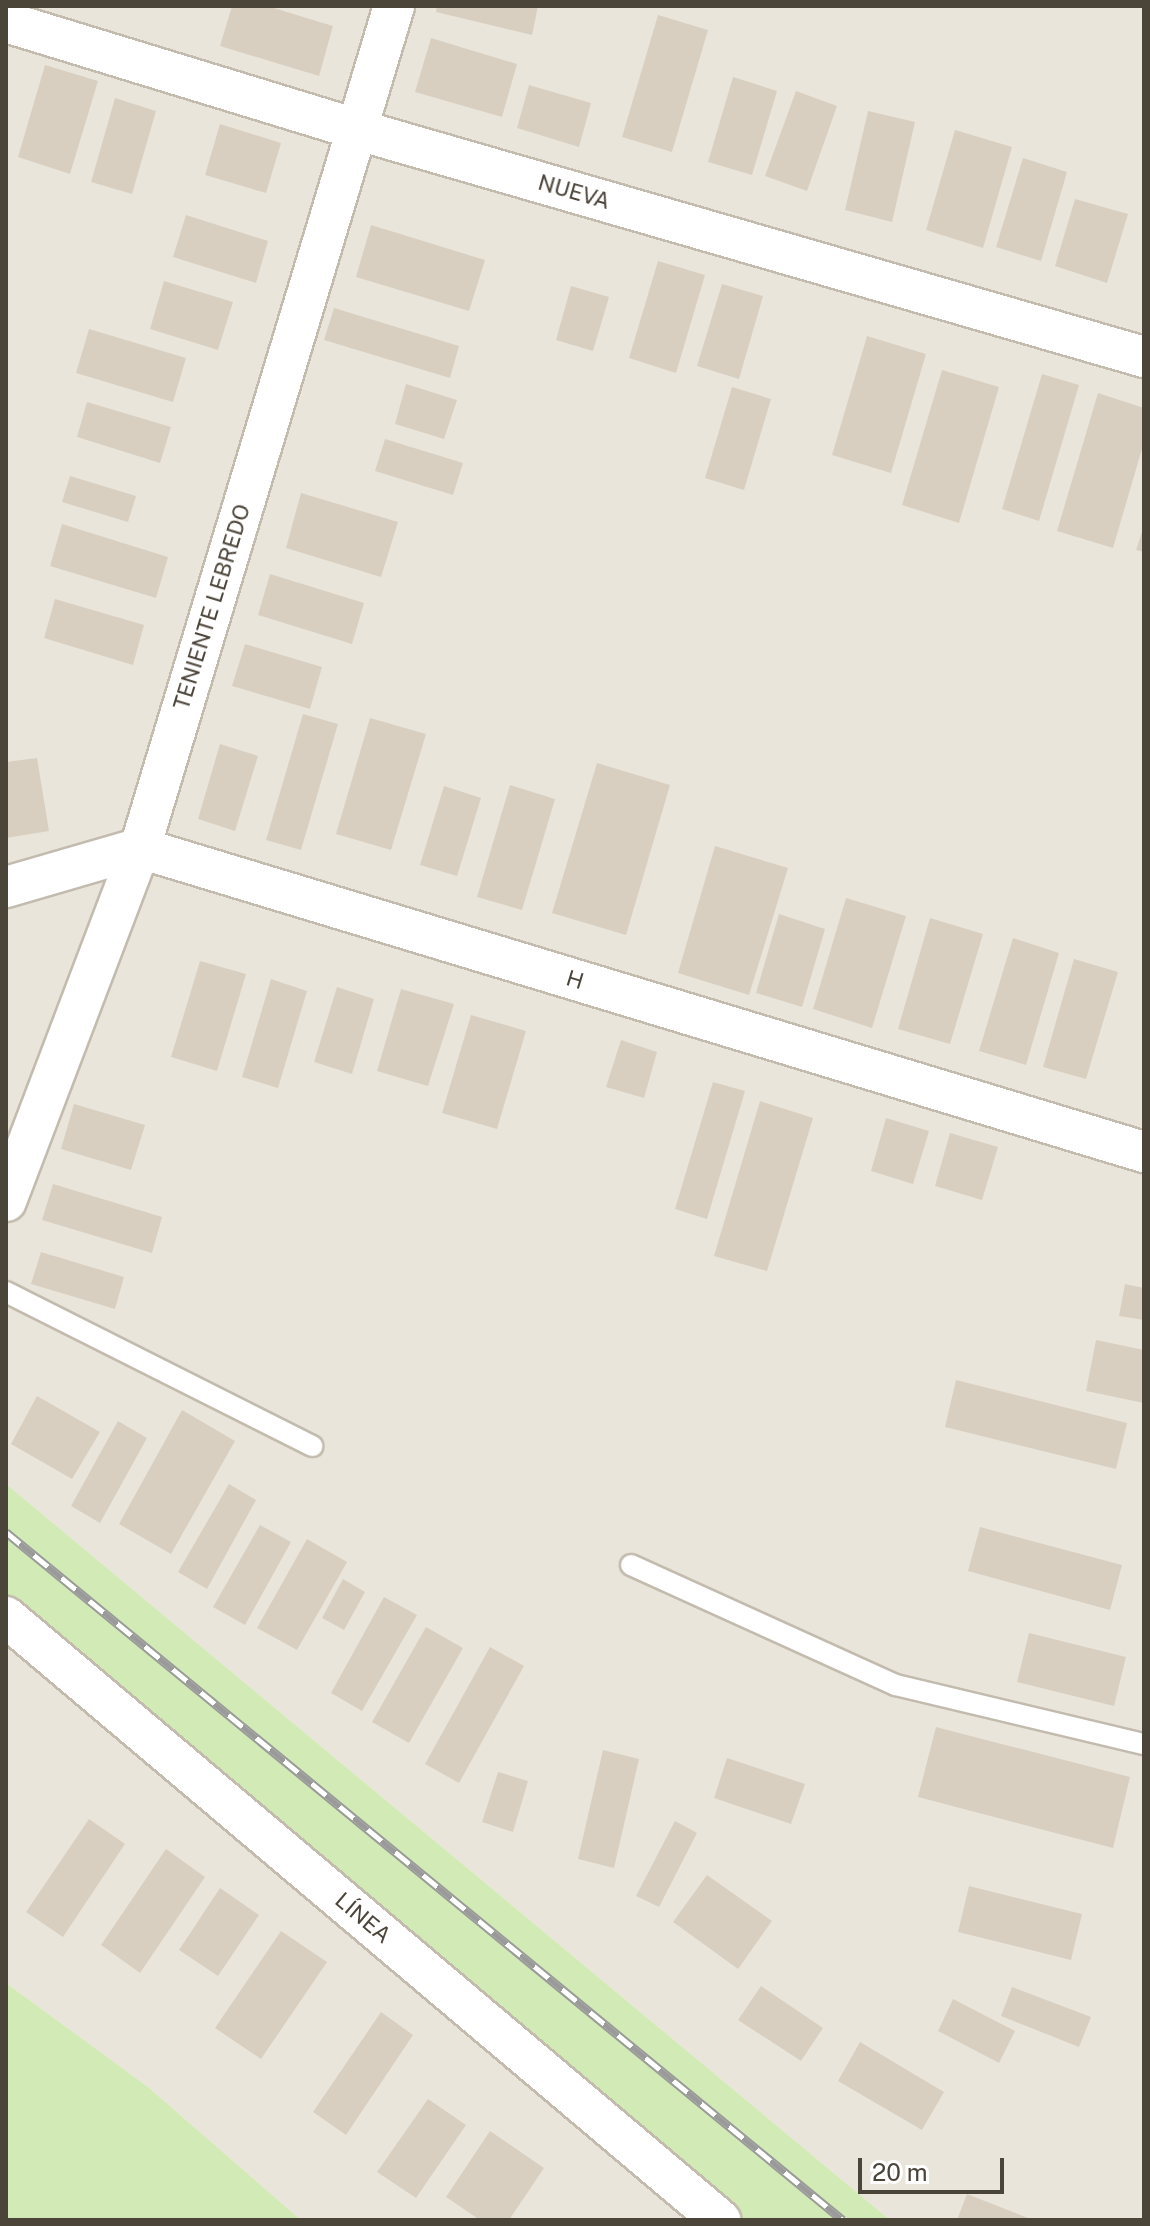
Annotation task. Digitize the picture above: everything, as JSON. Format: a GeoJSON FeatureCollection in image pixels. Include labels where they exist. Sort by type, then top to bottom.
{"type":"FeatureCollection","features":[{"type":"Feature","properties":{"kind":"street","name":"TENIENTE LEBREDO"},"geometry":{"type":"LineString","coordinates":[[6,1201],[140,848],[394,6]]}},
{"type":"Feature","properties":{"kind":"street","name":"NUEVA"},"geometry":{"type":"LineString","coordinates":[[6,22],[355,129],[1144,357]]}},
{"type":"Feature","properties":{"kind":"street"},"geometry":{"type":"LineString","coordinates":[[6,887],[140,848]]}},
{"type":"Feature","properties":{"kind":"street","name":"H"},"geometry":{"type":"LineString","coordinates":[[140,848],[1144,1152]]}},
{"type":"Feature","properties":{"kind":"street","name":"LÍNEA"},"geometry":{"type":"LineString","coordinates":[[6,1617],[720,2220]]}},
{"type":"Feature","properties":{"kind":"lane"},"geometry":{"type":"LineString","coordinates":[[6,1292],[312,1446]]}},
{"type":"Feature","properties":{"kind":"lane"},"geometry":{"type":"LineString","coordinates":[[631,1565],[896,1685],[1144,1744]]}},
{"type":"Feature","properties":{"kind":"shaded area"},"geometry":{"type":"Polygon","coordinates":[[[6,6],[1144,6],[1144,2220],[890,2220],[6,1484],[6,6]]]}},
{"type":"Feature","properties":{"kind":"shaded area"},"geometry":{"type":"Polygon","coordinates":[[[6,1622],[707,2220],[301,2220],[148,2087],[6,1983],[6,1622]]]}},
{"type":"Feature","properties":{"kind":"green space"},"geometry":{"type":"Polygon","coordinates":[[[6,1484],[890,2220],[707,2220],[6,1622],[6,1484]]]}},
{"type":"Feature","properties":{"kind":"green space"},"geometry":{"type":"Polygon","coordinates":[[[6,1983],[148,2087],[301,2220],[6,2220],[6,1983]]]}},
{"type":"Feature","properties":{"kind":"building"},"geometry":{"type":"Polygon","coordinates":[[[232,6],[267,6],[333,26],[319,76],[220,46],[232,6]]]}},
{"type":"Feature","properties":{"kind":"building"},"geometry":{"type":"Polygon","coordinates":[[[437,6],[538,6],[532,35],[436,12],[437,6]]]}},
{"type":"Feature","properties":{"kind":"building"},"geometry":{"type":"Polygon","coordinates":[[[658,15],[708,30],[672,152],[622,137],[658,15]]]}},
{"type":"Feature","properties":{"kind":"building"},"geometry":{"type":"Polygon","coordinates":[[[431,38],[517,64],[502,117],[415,92],[431,38]]]}},
{"type":"Feature","properties":{"kind":"building"},"geometry":{"type":"Polygon","coordinates":[[[45,65],[98,81],[70,174],[18,157],[45,65]]]}},
{"type":"Feature","properties":{"kind":"building"},"geometry":{"type":"Polygon","coordinates":[[[733,77],[777,91],[752,175],[708,162],[733,77]]]}},
{"type":"Feature","properties":{"kind":"building"},"geometry":{"type":"Polygon","coordinates":[[[529,85],[591,103],[579,147],[517,128],[529,85]]]}},
{"type":"Feature","properties":{"kind":"building"},"geometry":{"type":"Polygon","coordinates":[[[796,91],[837,106],[807,191],[765,176],[796,91]]]}},
{"type":"Feature","properties":{"kind":"building"},"geometry":{"type":"Polygon","coordinates":[[[115,98],[156,111],[132,194],[91,182],[115,98]]]}},
{"type":"Feature","properties":{"kind":"building"},"geometry":{"type":"Polygon","coordinates":[[[868,111],[915,122],[892,222],[845,210],[868,111]]]}},
{"type":"Feature","properties":{"kind":"building"},"geometry":{"type":"Polygon","coordinates":[[[220,124],[281,143],[266,193],[205,175],[220,124]]]}},
{"type":"Feature","properties":{"kind":"building"},"geometry":{"type":"Polygon","coordinates":[[[955,130],[1012,147],[983,248],[926,230],[955,130]]]}},
{"type":"Feature","properties":{"kind":"building"},"geometry":{"type":"Polygon","coordinates":[[[1023,158],[1067,172],[1041,261],[996,247],[1023,158]]]}},
{"type":"Feature","properties":{"kind":"building"},"geometry":{"type":"Polygon","coordinates":[[[1075,199],[1128,214],[1107,283],[1055,266],[1075,199]]]}},
{"type":"Feature","properties":{"kind":"building"},"geometry":{"type":"Polygon","coordinates":[[[186,215],[268,241],[256,283],[173,257],[186,215]]]}},
{"type":"Feature","properties":{"kind":"building"},"geometry":{"type":"Polygon","coordinates":[[[371,225],[485,260],[469,311],[356,277],[371,225]]]}},
{"type":"Feature","properties":{"kind":"building"},"geometry":{"type":"Polygon","coordinates":[[[658,261],[705,275],[676,373],[629,358],[658,261]]]}},
{"type":"Feature","properties":{"kind":"building"},"geometry":{"type":"Polygon","coordinates":[[[164,281],[233,302],[218,350],[150,329],[164,281]]]}},
{"type":"Feature","properties":{"kind":"building"},"geometry":{"type":"Polygon","coordinates":[[[722,284],[763,296],[739,379],[697,366],[722,284]]]}},
{"type":"Feature","properties":{"kind":"building"},"geometry":{"type":"Polygon","coordinates":[[[571,286],[609,297],[593,351],[556,340],[571,286]]]}},
{"type":"Feature","properties":{"kind":"building"},"geometry":{"type":"Polygon","coordinates":[[[334,308],[459,346],[450,378],[324,340],[334,308]]]}},
{"type":"Feature","properties":{"kind":"building"},"geometry":{"type":"Polygon","coordinates":[[[89,329],[186,358],[173,402],[76,373],[89,329]]]}},
{"type":"Feature","properties":{"kind":"building"},"geometry":{"type":"Polygon","coordinates":[[[867,336],[926,354],[891,473],[832,455],[867,336]]]}},
{"type":"Feature","properties":{"kind":"building"},"geometry":{"type":"Polygon","coordinates":[[[942,370],[999,387],[959,523],[902,505],[942,370]]]}},
{"type":"Feature","properties":{"kind":"building"},"geometry":{"type":"Polygon","coordinates":[[[1042,374],[1079,385],[1039,521],[1002,509],[1042,374]]]}},
{"type":"Feature","properties":{"kind":"building"},"geometry":{"type":"Polygon","coordinates":[[[406,384],[457,400],[444,439],[395,424],[406,384]]]}},
{"type":"Feature","properties":{"kind":"building"},"geometry":{"type":"Polygon","coordinates":[[[732,387],[771,399],[744,490],[705,478],[732,387]]]}},
{"type":"Feature","properties":{"kind":"building"},"geometry":{"type":"Polygon","coordinates":[[[1098,393],[1144,408],[1144,442],[1113,548],[1057,531],[1098,393]]]}},
{"type":"Feature","properties":{"kind":"building"},"geometry":{"type":"Polygon","coordinates":[[[87,402],[171,427],[160,463],[77,437],[87,402]]]}},
{"type":"Feature","properties":{"kind":"building"},"geometry":{"type":"Polygon","coordinates":[[[385,439],[463,463],[453,495],[375,471],[385,439]]]}},
{"type":"Feature","properties":{"kind":"building"},"geometry":{"type":"Polygon","coordinates":[[[70,476],[136,496],[128,522],[62,502],[70,476]]]}},
{"type":"Feature","properties":{"kind":"building"},"geometry":{"type":"Polygon","coordinates":[[[301,493],[398,522],[381,577],[286,548],[301,493]]]}},
{"type":"Feature","properties":{"kind":"building"},"geometry":{"type":"Polygon","coordinates":[[[62,524],[168,557],[156,598],[50,566],[62,524]]]}},
{"type":"Feature","properties":{"kind":"building"},"geometry":{"type":"Polygon","coordinates":[[[1144,526],[1144,552],[1136,550],[1144,526]]]}},
{"type":"Feature","properties":{"kind":"building"},"geometry":{"type":"Polygon","coordinates":[[[270,574],[364,603],[352,644],[258,615],[270,574]]]}},
{"type":"Feature","properties":{"kind":"building"},"geometry":{"type":"Polygon","coordinates":[[[55,599],[144,625],[133,665],[44,638],[55,599]]]}},
{"type":"Feature","properties":{"kind":"building"},"geometry":{"type":"Polygon","coordinates":[[[245,644],[322,667],[310,709],[232,686],[245,644]]]}},
{"type":"Feature","properties":{"kind":"building"},"geometry":{"type":"Polygon","coordinates":[[[303,714],[338,724],[301,850],[266,840],[303,714]]]}},
{"type":"Feature","properties":{"kind":"building"},"geometry":{"type":"Polygon","coordinates":[[[370,718],[426,734],[391,850],[336,834],[370,718]]]}},
{"type":"Feature","properties":{"kind":"building"},"geometry":{"type":"Polygon","coordinates":[[[220,744],[258,756],[235,831],[198,819],[220,744]]]}},
{"type":"Feature","properties":{"kind":"building"},"geometry":{"type":"Polygon","coordinates":[[[37,758],[49,831],[6,838],[6,762],[37,758]]]}},
{"type":"Feature","properties":{"kind":"building"},"geometry":{"type":"Polygon","coordinates":[[[597,763],[670,785],[626,935],[552,913],[597,763]]]}},
{"type":"Feature","properties":{"kind":"building"},"geometry":{"type":"Polygon","coordinates":[[[510,785],[555,799],[522,910],[477,897],[510,785]]]}},
{"type":"Feature","properties":{"kind":"building"},"geometry":{"type":"Polygon","coordinates":[[[444,786],[481,798],[457,876],[420,865],[444,786]]]}},
{"type":"Feature","properties":{"kind":"building"},"geometry":{"type":"Polygon","coordinates":[[[715,846],[788,868],[749,995],[678,973],[715,846]]]}},
{"type":"Feature","properties":{"kind":"building"},"geometry":{"type":"Polygon","coordinates":[[[846,898],[906,916],[872,1028],[813,1009],[846,898]]]}},
{"type":"Feature","properties":{"kind":"building"},"geometry":{"type":"Polygon","coordinates":[[[779,914],[825,929],[802,1007],[756,993],[779,914]]]}},
{"type":"Feature","properties":{"kind":"building"},"geometry":{"type":"Polygon","coordinates":[[[930,918],[983,934],[950,1044],[898,1029],[930,918]]]}},
{"type":"Feature","properties":{"kind":"building"},"geometry":{"type":"Polygon","coordinates":[[[1013,938],[1059,953],[1026,1065],[979,1051],[1013,938]]]}},
{"type":"Feature","properties":{"kind":"building"},"geometry":{"type":"Polygon","coordinates":[[[1074,959],[1118,972],[1086,1079],[1043,1067],[1074,959]]]}},
{"type":"Feature","properties":{"kind":"building"},"geometry":{"type":"Polygon","coordinates":[[[200,961],[246,974],[217,1071],[171,1057],[200,961]]]}},
{"type":"Feature","properties":{"kind":"building"},"geometry":{"type":"Polygon","coordinates":[[[271,979],[307,991],[278,1088],[242,1077],[271,979]]]}},
{"type":"Feature","properties":{"kind":"building"},"geometry":{"type":"Polygon","coordinates":[[[337,987],[374,999],[352,1074],[314,1062],[337,987]]]}},
{"type":"Feature","properties":{"kind":"building"},"geometry":{"type":"Polygon","coordinates":[[[401,989],[454,1004],[428,1086],[377,1071],[401,989]]]}},
{"type":"Feature","properties":{"kind":"building"},"geometry":{"type":"Polygon","coordinates":[[[471,1015],[526,1031],[497,1129],[442,1113],[471,1015]]]}},
{"type":"Feature","properties":{"kind":"building"},"geometry":{"type":"Polygon","coordinates":[[[621,1040],[657,1052],[644,1098],[606,1087],[621,1040]]]}},
{"type":"Feature","properties":{"kind":"building"},"geometry":{"type":"Polygon","coordinates":[[[713,1082],[745,1091],[707,1219],[675,1209],[713,1082]]]}},
{"type":"Feature","properties":{"kind":"building"},"geometry":{"type":"Polygon","coordinates":[[[760,1101],[813,1118],[767,1271],[714,1256],[760,1101]]]}},
{"type":"Feature","properties":{"kind":"building"},"geometry":{"type":"Polygon","coordinates":[[[74,1104],[145,1125],[131,1170],[61,1149],[74,1104]]]}},
{"type":"Feature","properties":{"kind":"building"},"geometry":{"type":"Polygon","coordinates":[[[886,1118],[929,1131],[913,1184],[871,1171],[886,1118]]]}},
{"type":"Feature","properties":{"kind":"building"},"geometry":{"type":"Polygon","coordinates":[[[950,1133],[998,1147],[982,1200],[935,1186],[950,1133]]]}},
{"type":"Feature","properties":{"kind":"building"},"geometry":{"type":"Polygon","coordinates":[[[53,1184],[162,1217],[152,1253],[42,1220],[53,1184]]]}},
{"type":"Feature","properties":{"kind":"building"},"geometry":{"type":"Polygon","coordinates":[[[41,1252],[124,1277],[115,1309],[31,1284],[41,1252]]]}},
{"type":"Feature","properties":{"kind":"building"},"geometry":{"type":"Polygon","coordinates":[[[1125,1284],[1144,1288],[1144,1320],[1119,1316],[1125,1284]]]}},
{"type":"Feature","properties":{"kind":"building"},"geometry":{"type":"Polygon","coordinates":[[[1096,1340],[1144,1350],[1144,1403],[1086,1391],[1096,1340]]]}},
{"type":"Feature","properties":{"kind":"building"},"geometry":{"type":"Polygon","coordinates":[[[956,1380],[1127,1423],[1116,1469],[945,1427],[956,1380]]]}},
{"type":"Feature","properties":{"kind":"building"},"geometry":{"type":"Polygon","coordinates":[[[37,1396],[100,1432],[72,1479],[11,1444],[37,1396]]]}},
{"type":"Feature","properties":{"kind":"building"},"geometry":{"type":"Polygon","coordinates":[[[182,1410],[235,1441],[171,1554],[119,1524],[182,1410]]]}},
{"type":"Feature","properties":{"kind":"building"},"geometry":{"type":"Polygon","coordinates":[[[118,1421],[147,1438],[100,1523],[71,1506],[118,1421]]]}},
{"type":"Feature","properties":{"kind":"building"},"geometry":{"type":"Polygon","coordinates":[[[229,1484],[256,1500],[207,1589],[178,1572],[229,1484]]]}},
{"type":"Feature","properties":{"kind":"building"},"geometry":{"type":"Polygon","coordinates":[[[260,1525],[291,1542],[245,1625],[213,1607],[260,1525]]]}},
{"type":"Feature","properties":{"kind":"building"},"geometry":{"type":"Polygon","coordinates":[[[980,1527],[1122,1565],[1110,1610],[968,1571],[980,1527]]]}},
{"type":"Feature","properties":{"kind":"building"},"geometry":{"type":"Polygon","coordinates":[[[307,1539],[347,1562],[297,1650],[257,1628],[307,1539]]]}},
{"type":"Feature","properties":{"kind":"building"},"geometry":{"type":"Polygon","coordinates":[[[343,1579],[365,1592],[344,1630],[322,1618],[343,1579]]]}},
{"type":"Feature","properties":{"kind":"building"},"geometry":{"type":"Polygon","coordinates":[[[384,1597],[417,1615],[362,1711],[331,1693],[384,1597]]]}},
{"type":"Feature","properties":{"kind":"building"},"geometry":{"type":"Polygon","coordinates":[[[426,1627],[463,1648],[409,1743],[372,1722],[426,1627]]]}},
{"type":"Feature","properties":{"kind":"building"},"geometry":{"type":"Polygon","coordinates":[[[1029,1633],[1126,1657],[1114,1706],[1017,1682],[1029,1633]]]}},
{"type":"Feature","properties":{"kind":"building"},"geometry":{"type":"Polygon","coordinates":[[[490,1647],[524,1666],[459,1783],[425,1764],[490,1647]]]}},
{"type":"Feature","properties":{"kind":"building"},"geometry":{"type":"Polygon","coordinates":[[[936,1727],[1130,1777],[1113,1848],[918,1797],[936,1727]]]}},
{"type":"Feature","properties":{"kind":"building"},"geometry":{"type":"Polygon","coordinates":[[[603,1750],[639,1759],[614,1868],[578,1859],[603,1750]]]}},
{"type":"Feature","properties":{"kind":"building"},"geometry":{"type":"Polygon","coordinates":[[[727,1758],[805,1784],[791,1824],[714,1798],[727,1758]]]}},
{"type":"Feature","properties":{"kind":"building"},"geometry":{"type":"Polygon","coordinates":[[[498,1772],[528,1781],[513,1832],[482,1822],[498,1772]]]}},
{"type":"Feature","properties":{"kind":"building"},"geometry":{"type":"Polygon","coordinates":[[[89,1819],[125,1844],[63,1937],[26,1912],[89,1819]]]}},
{"type":"Feature","properties":{"kind":"building"},"geometry":{"type":"Polygon","coordinates":[[[675,1821],[697,1833],[659,1907],[636,1896],[675,1821]]]}},
{"type":"Feature","properties":{"kind":"building"},"geometry":{"type":"Polygon","coordinates":[[[166,1849],[205,1877],[140,1973],[101,1945],[166,1849]]]}},
{"type":"Feature","properties":{"kind":"building"},"geometry":{"type":"Polygon","coordinates":[[[707,1875],[772,1921],[738,1969],[673,1922],[707,1875]]]}},
{"type":"Feature","properties":{"kind":"building"},"geometry":{"type":"Polygon","coordinates":[[[969,1886],[1082,1914],[1071,1960],[958,1932],[969,1886]]]}},
{"type":"Feature","properties":{"kind":"building"},"geometry":{"type":"Polygon","coordinates":[[[220,1888],[259,1915],[218,1976],[179,1950],[220,1888]]]}},
{"type":"Feature","properties":{"kind":"building"},"geometry":{"type":"Polygon","coordinates":[[[281,1931],[327,1962],[261,2059],[215,2028],[281,1931]]]}},
{"type":"Feature","properties":{"kind":"building"},"geometry":{"type":"Polygon","coordinates":[[[761,1986],[823,2028],[801,2061],[738,2020],[761,1986]]]}},
{"type":"Feature","properties":{"kind":"building"},"geometry":{"type":"Polygon","coordinates":[[[1012,1987],[1091,2017],[1079,2047],[1001,2016],[1012,1987]]]}},
{"type":"Feature","properties":{"kind":"building"},"geometry":{"type":"Polygon","coordinates":[[[953,1999],[1015,2031],[999,2063],[938,2031],[953,1999]]]}},
{"type":"Feature","properties":{"kind":"building"},"geometry":{"type":"Polygon","coordinates":[[[381,2012],[413,2035],[346,2135],[313,2112],[381,2012]]]}},
{"type":"Feature","properties":{"kind":"building"},"geometry":{"type":"Polygon","coordinates":[[[860,2042],[944,2092],[922,2130],[838,2081],[860,2042]]]}},
{"type":"Feature","properties":{"kind":"building"},"geometry":{"type":"Polygon","coordinates":[[[428,2099],[466,2125],[416,2198],[377,2172],[428,2099]]]}},
{"type":"Feature","properties":{"kind":"building"},"geometry":{"type":"Polygon","coordinates":[[[490,2131],[544,2168],[509,2220],[480,2220],[446,2197],[490,2131]]]}},
{"type":"Feature","properties":{"kind":"building"},"geometry":{"type":"Polygon","coordinates":[[[967,2194],[1033,2220],[957,2220],[967,2194]]]}},
{"type":"Feature","properties":{"kind":"railway"},"geometry":{"type":"LineString","coordinates":[[6,1532],[843,2220]]}}]}
